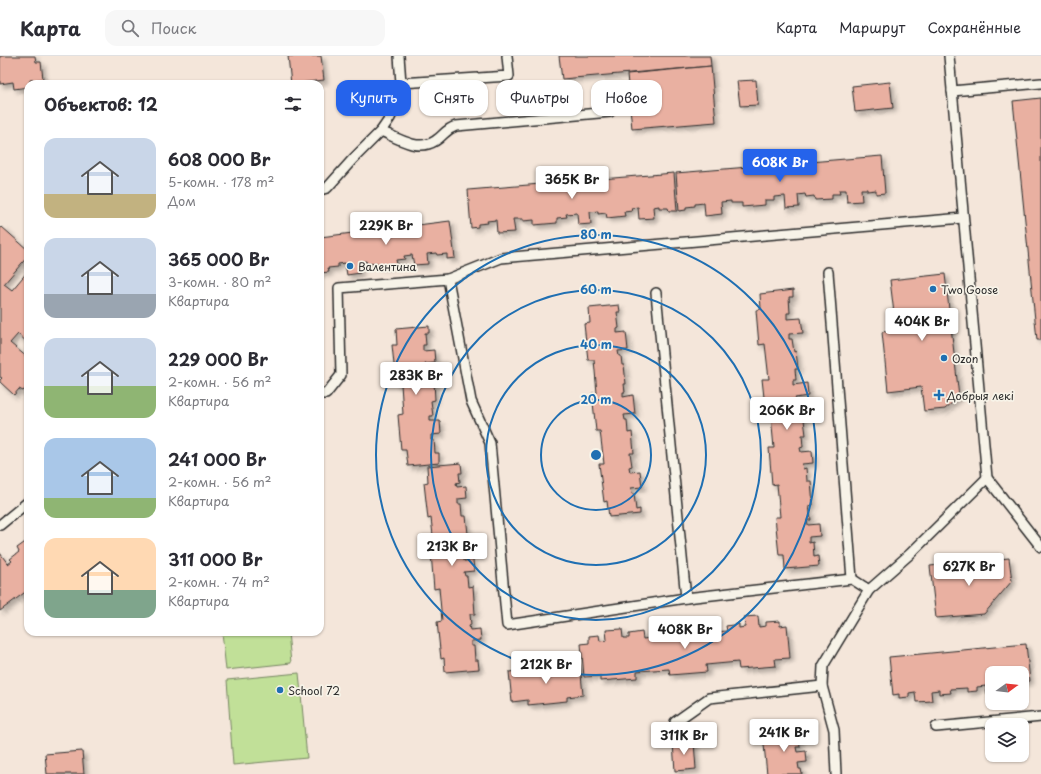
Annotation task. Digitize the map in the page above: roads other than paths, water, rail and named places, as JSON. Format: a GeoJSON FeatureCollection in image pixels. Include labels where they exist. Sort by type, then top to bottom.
{"type":"FeatureCollection","features":[{"type":"Feature","properties":{"kind":"lane"},"geometry":{"type":"LineString","coordinates":[[399,56],[401,80]]}},
{"type":"Feature","properties":{"kind":"lane"},"geometry":{"type":"LineString","coordinates":[[411,82],[509,76],[507,56]]}},
{"type":"Feature","properties":{"kind":"lane"},"geometry":{"type":"LineString","coordinates":[[949,56],[987,478],[1041,547]]}},
{"type":"Feature","properties":{"kind":"lane"},"geometry":{"type":"LineString","coordinates":[[952,90],[1041,83]]}},
{"type":"Feature","properties":{"kind":"lane"},"geometry":{"type":"LineString","coordinates":[[381,131],[408,143],[423,145],[434,142],[448,129],[456,126],[591,114]]}},
{"type":"Feature","properties":{"kind":"lane"},"geometry":{"type":"LineString","coordinates":[[324,189],[327,188],[381,131],[391,116]]}},
{"type":"Feature","properties":{"kind":"lane"},"geometry":{"type":"LineString","coordinates":[[324,394],[326,394],[342,375],[339,288],[448,279],[501,258],[963,218]]}},
{"type":"Feature","properties":{"kind":"lane"},"geometry":{"type":"LineString","coordinates":[[828,272],[852,579]]}},
{"type":"Feature","properties":{"kind":"lane"},"geometry":{"type":"LineString","coordinates":[[448,279],[471,401],[490,443],[507,625],[686,598],[852,579],[869,590]]}},
{"type":"Feature","properties":{"kind":"lane"},"geometry":{"type":"LineString","coordinates":[[656,293],[686,598]]}},
{"type":"Feature","properties":{"kind":"lane"},"geometry":{"type":"LineString","coordinates":[[836,774],[834,730],[822,686],[823,666],[869,590],[910,554],[987,478]]}},
{"type":"Feature","properties":{"kind":"lane"},"geometry":{"type":"LineString","coordinates":[[0,524],[24,505]]}},
{"type":"Feature","properties":{"kind":"lane"},"geometry":{"type":"LineString","coordinates":[[675,722],[709,698],[822,686]]}},
{"type":"Feature","properties":{"kind":"lane"},"geometry":{"type":"LineString","coordinates":[[936,727],[1041,717]]}},
{"type":"Feature","properties":{"kind":"place","name":"Валентина"},"geometry":{"type":"Point","coordinates":[350,266]}},
{"type":"Feature","properties":{"kind":"place","name":"Two Goose"},"geometry":{"type":"Point","coordinates":[933,289]}},
{"type":"Feature","properties":{"kind":"place","name":"Ozon"},"geometry":{"type":"Point","coordinates":[944,358]}},
{"type":"Feature","properties":{"kind":"place","name":"Добрыя лекі"},"geometry":{"type":"Point","coordinates":[939,395]}},
{"type":"Feature","properties":{"kind":"place","name":"School 72"},"geometry":{"type":"Point","coordinates":[280,690]}}]}
